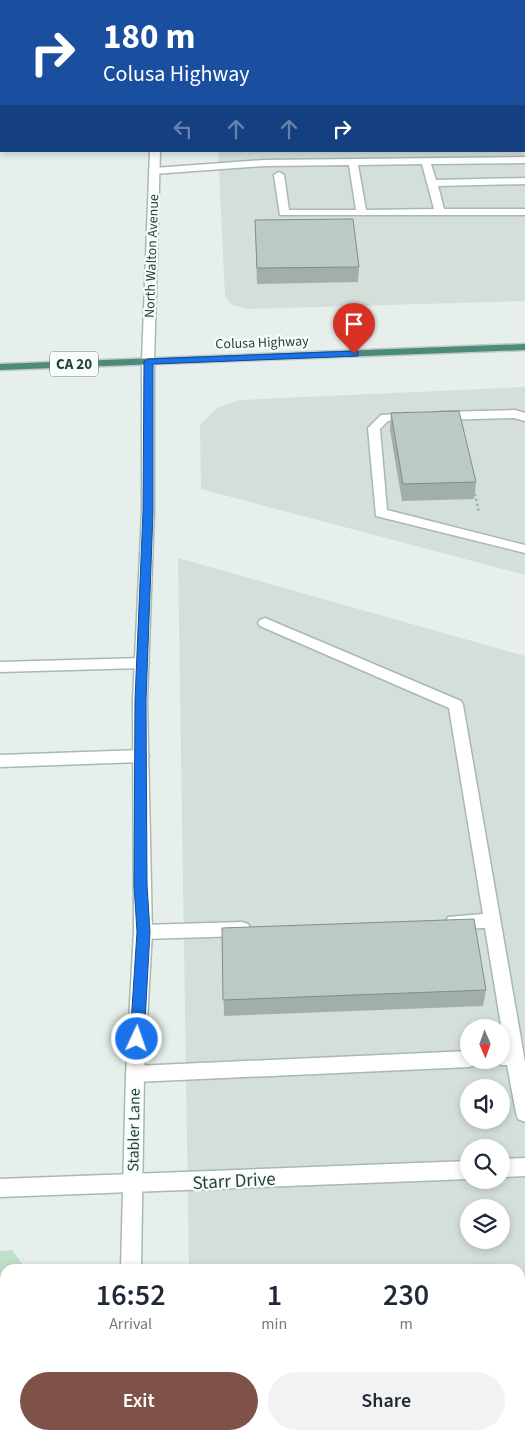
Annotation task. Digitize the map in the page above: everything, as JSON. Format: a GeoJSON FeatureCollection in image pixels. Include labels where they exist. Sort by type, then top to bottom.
{"type":"FeatureCollection","features":[{"type":"Feature","properties":{"kind":"highway","name":"Colusa Highway"},"geometry":{"type":"LineString","coordinates":[[0,367],[525,347]]}},
{"type":"Feature","properties":{"kind":"main road","name":"North Walton Avenue"},"geometry":{"type":"LineString","coordinates":[[148,361],[155,152]]}},
{"type":"Feature","properties":{"kind":"main road"},"geometry":{"type":"LineString","coordinates":[[154,171],[264,163],[525,160]]}},
{"type":"Feature","properties":{"kind":"main road"},"geometry":{"type":"LineString","coordinates":[[353,162],[362,213]]}},
{"type":"Feature","properties":{"kind":"main road"},"geometry":{"type":"LineString","coordinates":[[426,162],[440,212]]}},
{"type":"Feature","properties":{"kind":"main road"},"geometry":{"type":"LineString","coordinates":[[279,176],[284,213],[525,212]]}},
{"type":"Feature","properties":{"kind":"main road"},"geometry":{"type":"LineString","coordinates":[[432,183],[525,181]]}},
{"type":"Feature","properties":{"kind":"main road","name":"Stabler Lane"},"geometry":{"type":"LineString","coordinates":[[131,1264],[135,1074],[143,932],[140,885],[141,756],[142,663],[148,512],[148,361]]}},
{"type":"Feature","properties":{"kind":"main road"},"geometry":{"type":"LineString","coordinates":[[525,417],[516,414],[385,418],[374,428],[381,513],[525,549]]}},
{"type":"Feature","properties":{"kind":"main road"},"geometry":{"type":"LineString","coordinates":[[264,623],[456,704],[492,921],[504,1019]]}},
{"type":"Feature","properties":{"kind":"main road"},"geometry":{"type":"LineString","coordinates":[[0,667],[142,663]]}},
{"type":"Feature","properties":{"kind":"main road"},"geometry":{"type":"LineString","coordinates":[[0,760],[141,756]]}},
{"type":"Feature","properties":{"kind":"main road"},"geometry":{"type":"LineString","coordinates":[[433,923],[492,921]]}},
{"type":"Feature","properties":{"kind":"main road"},"geometry":{"type":"LineString","coordinates":[[143,932],[263,928]]}},
{"type":"Feature","properties":{"kind":"main road"},"geometry":{"type":"LineString","coordinates":[[135,1074],[460,1059]]}},
{"type":"Feature","properties":{"kind":"main road"},"geometry":{"type":"LineString","coordinates":[[510,1064],[525,1113]]}},
{"type":"Feature","properties":{"kind":"main road"},"geometry":{"type":"LineString","coordinates":[[510,1168],[525,1168]]}},
{"type":"Feature","properties":{"kind":"main road","name":"Starr Drive"},"geometry":{"type":"LineString","coordinates":[[0,1188],[460,1170]]}},
{"type":"Feature","properties":{"kind":"path"},"geometry":{"type":"LineString","coordinates":[[474,485],[481,522]]}},
{"type":"Feature","properties":{"kind":"shaded area"},"geometry":{"type":"Polygon","coordinates":[[[218,152],[525,152],[525,301],[249,309],[231,305],[225,296],[218,152]]]}},
{"type":"Feature","properties":{"kind":"shaded area"},"geometry":{"type":"Polygon","coordinates":[[[525,387],[525,575],[201,489],[200,425],[217,408],[240,400],[525,387]]]}},
{"type":"Feature","properties":{"kind":"shaded area"},"geometry":{"type":"Polygon","coordinates":[[[178,558],[525,656],[525,1264],[189,1264],[178,558]]]}},
{"type":"Feature","properties":{"kind":"green space"},"geometry":{"type":"Polygon","coordinates":[[[12,1250],[22,1264],[0,1264],[0,1251],[12,1250]]]}},
{"type":"Feature","properties":{"kind":"building"},"geometry":{"type":"Polygon","coordinates":[[[353,219],[359,267],[257,268],[255,220],[353,219]]]}},
{"type":"Feature","properties":{"kind":"building"},"geometry":{"type":"Polygon","coordinates":[[[459,411],[476,482],[403,484],[391,413],[459,411]]]}},
{"type":"Feature","properties":{"kind":"building"},"geometry":{"type":"Polygon","coordinates":[[[474,919],[486,990],[223,1000],[222,928],[474,919]]]}},
{"type":"Feature","properties":{"kind":"route"},"geometry":{"type":"LineString","coordinates":[[137,1039],[143,932],[140,885],[140,700],[148,512],[148,361],[354,354]]}}]}
